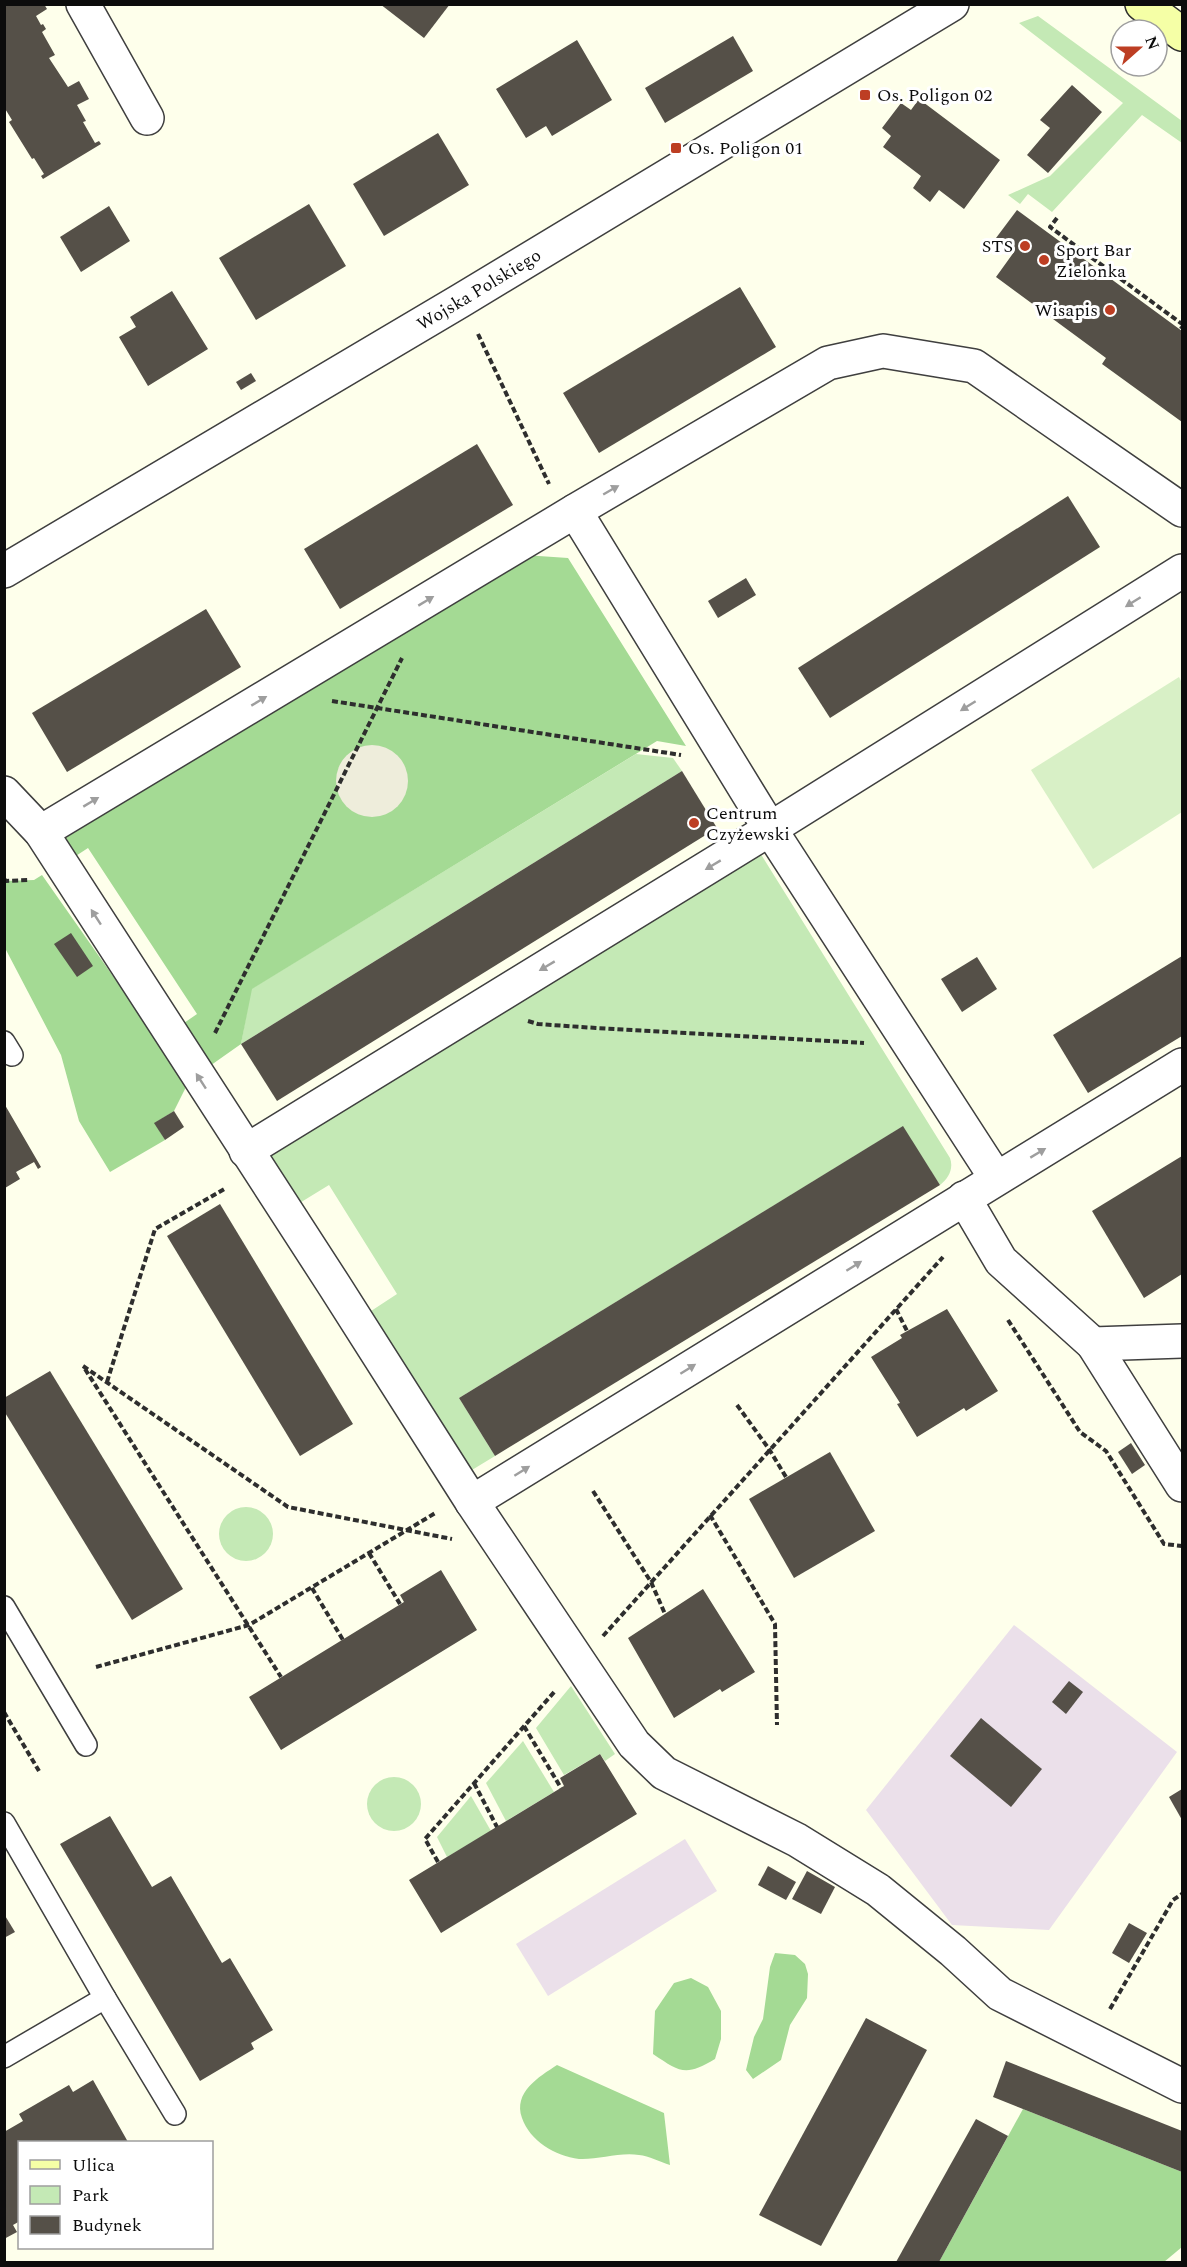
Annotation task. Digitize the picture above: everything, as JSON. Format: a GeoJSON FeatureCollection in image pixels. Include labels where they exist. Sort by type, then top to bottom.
{"type":"FeatureCollection","features":[{"type":"Feature","properties":{"kind":"main road"},"geometry":{"type":"LineString","coordinates":[[1142,4],[1182,34]]}},
{"type":"Feature","properties":{"kind":"street"},"geometry":{"type":"LineString","coordinates":[[83,4],[147,117]]}},
{"type":"Feature","properties":{"kind":"street","name":"Wojska Polskiego"},"geometry":{"type":"LineString","coordinates":[[4,572],[470,295],[952,4]]}},
{"type":"Feature","properties":{"kind":"street"},"geometry":{"type":"LineString","coordinates":[[41,832],[570,514],[828,363],[883,351],[974,366],[1182,510]]}},
{"type":"Feature","properties":{"kind":"street"},"geometry":{"type":"LineString","coordinates":[[570,514],[770,830],[996,1179]]}},
{"type":"Feature","properties":{"kind":"street"},"geometry":{"type":"LineString","coordinates":[[246,1150],[770,830],[1182,571]]}},
{"type":"Feature","properties":{"kind":"street"},"geometry":{"type":"LineString","coordinates":[[4,793],[41,832],[334,1285],[459,1504],[580,1662],[634,1744],[664,1773],[797,1840],[878,1890],[953,1951],[1000,1994],[1182,2086]]}},
{"type":"Feature","properties":{"kind":"street"},"geometry":{"type":"LineString","coordinates":[[459,1504],[1182,1065]]}},
{"type":"Feature","properties":{"kind":"street"},"geometry":{"type":"LineString","coordinates":[[952,1206],[1001,1261],[1093,1344],[1182,1485]]}},
{"type":"Feature","properties":{"kind":"street"},"geometry":{"type":"LineString","coordinates":[[1093,1344],[1182,1341]]}},
{"type":"Feature","properties":{"kind":"lane"},"geometry":{"type":"LineString","coordinates":[[4,1607],[86,1745]]}},
{"type":"Feature","properties":{"kind":"lane"},"geometry":{"type":"LineString","coordinates":[[4,1823],[175,2114]]}},
{"type":"Feature","properties":{"kind":"lane"},"geometry":{"type":"LineString","coordinates":[[4,2057],[105,1998]]}},
{"type":"Feature","properties":{"kind":"path"},"geometry":{"type":"LineString","coordinates":[[1057,218],[1050,227],[1182,327]]}},
{"type":"Feature","properties":{"kind":"path"},"geometry":{"type":"LineString","coordinates":[[475,328],[570,514]]}},
{"type":"Feature","properties":{"kind":"path"},"geometry":{"type":"LineString","coordinates":[[195,1073],[402,657]]}},
{"type":"Feature","properties":{"kind":"path"},"geometry":{"type":"LineString","coordinates":[[331,701],[729,762]]}},
{"type":"Feature","properties":{"kind":"path"},"geometry":{"type":"LineString","coordinates":[[480,1007],[538,1024],[874,1044]]}},
{"type":"Feature","properties":{"kind":"path"},"geometry":{"type":"LineString","coordinates":[[107,1383],[155,1229],[246,1150]]}},
{"type":"Feature","properties":{"kind":"path"},"geometry":{"type":"LineString","coordinates":[[438,1862],[425,1839],[710,1515],[958,1241],[952,1206]]}},
{"type":"Feature","properties":{"kind":"path"},"geometry":{"type":"LineString","coordinates":[[896,1309],[908,1330]]}},
{"type":"Feature","properties":{"kind":"path"},"geometry":{"type":"LineString","coordinates":[[1003,1312],[1080,1432],[1106,1451],[1164,1544],[1182,1546]]}},
{"type":"Feature","properties":{"kind":"path"},"geometry":{"type":"LineString","coordinates":[[281,1677],[83,1366],[288,1507],[458,1540]]}},
{"type":"Feature","properties":{"kind":"path"},"geometry":{"type":"LineString","coordinates":[[737,1405],[786,1477]]}},
{"type":"Feature","properties":{"kind":"path"},"geometry":{"type":"LineString","coordinates":[[593,1491],[651,1582],[665,1614]]}},
{"type":"Feature","properties":{"kind":"path"},"geometry":{"type":"LineString","coordinates":[[96,1667],[249,1625],[407,1530],[459,1504]]}},
{"type":"Feature","properties":{"kind":"path"},"geometry":{"type":"LineString","coordinates":[[710,1515],[775,1624],[777,1725]]}},
{"type":"Feature","properties":{"kind":"path"},"geometry":{"type":"LineString","coordinates":[[369,1553],[400,1604]]}},
{"type":"Feature","properties":{"kind":"path"},"geometry":{"type":"LineString","coordinates":[[312,1588],[343,1640]]}},
{"type":"Feature","properties":{"kind":"path"},"geometry":{"type":"LineString","coordinates":[[4,1712],[39,1771]]}},
{"type":"Feature","properties":{"kind":"path"},"geometry":{"type":"LineString","coordinates":[[524,1726],[561,1788]]}},
{"type":"Feature","properties":{"kind":"path"},"geometry":{"type":"LineString","coordinates":[[474,1783],[497,1827]]}},
{"type":"Feature","properties":{"kind":"path"},"geometry":{"type":"LineString","coordinates":[[1092,2041],[1173,1900],[1182,1894]]}},
{"type":"Feature","properties":{"kind":"shaded area"},"geometry":{"type":"Polygon","coordinates":[[[379,745],[398,755],[406,767],[408,781],[406,795],[398,807],[386,815],[365,817],[346,807],[338,795],[336,774],[346,755],[358,747],[379,745]]]}},
{"type":"Feature","properties":{"kind":"shaded area"},"geometry":{"type":"Polygon","coordinates":[[[1014,1625],[1177,1752],[1049,1930],[952,1925],[866,1810],[1014,1625]]]}},
{"type":"Feature","properties":{"kind":"shaded area"},"geometry":{"type":"Polygon","coordinates":[[[685,1839],[717,1891],[548,1996],[516,1944],[685,1839]]]}},
{"type":"Feature","properties":{"kind":"green space"},"geometry":{"type":"Polygon","coordinates":[[[1038,16],[1109,68],[1109,78],[1123,78],[1182,121],[1182,143],[1142,115],[1052,212],[1028,194],[1020,204],[1008,195],[1050,176],[1123,103],[1019,23],[1038,16]]]}},
{"type":"Feature","properties":{"kind":"green space"},"geometry":{"type":"Polygon","coordinates":[[[524,555],[568,558],[686,746],[657,741],[252,989],[241,1044],[197,1075],[171,1032],[197,1014],[88,848],[62,865],[48,843],[524,555]]]}},
{"type":"Feature","properties":{"kind":"green space"},"geometry":{"type":"Polygon","coordinates":[[[1179,677],[1182,683],[1182,812],[1093,869],[1031,770],[1179,677]]]}},
{"type":"Feature","properties":{"kind":"green space"},"geometry":{"type":"Polygon","coordinates":[[[636,754],[673,758],[682,771],[241,1044],[251,989],[636,754]]]}},
{"type":"Feature","properties":{"kind":"green space"},"geometry":{"type":"Polygon","coordinates":[[[757,848],[950,1158],[950,1173],[940,1185],[902,1127],[459,1398],[495,1456],[467,1473],[368,1313],[397,1294],[329,1185],[298,1204],[267,1154],[757,848]]]}},
{"type":"Feature","properties":{"kind":"green space"},"geometry":{"type":"Polygon","coordinates":[[[42,875],[188,1083],[174,1111],[155,1123],[165,1140],[110,1172],[79,1121],[61,1055],[5,948],[5,881],[34,880],[42,875]]]}},
{"type":"Feature","properties":{"kind":"green space"},"geometry":{"type":"Polygon","coordinates":[[[246,1507],[256,1509],[265,1515],[271,1524],[273,1534],[271,1544],[265,1553],[256,1559],[246,1561],[236,1559],[227,1553],[221,1544],[219,1534],[221,1524],[227,1515],[236,1509],[246,1507]]]}},
{"type":"Feature","properties":{"kind":"green space"},"geometry":{"type":"Polygon","coordinates":[[[571,1686],[615,1754],[605,1761],[600,1754],[564,1775],[536,1728],[571,1686]]]}},
{"type":"Feature","properties":{"kind":"green space"},"geometry":{"type":"Polygon","coordinates":[[[523,1741],[554,1792],[506,1821],[486,1783],[523,1741]]]}},
{"type":"Feature","properties":{"kind":"green space"},"geometry":{"type":"Polygon","coordinates":[[[394,1777],[404,1779],[413,1785],[419,1794],[421,1804],[419,1814],[413,1823],[404,1829],[394,1831],[384,1829],[375,1823],[369,1814],[367,1804],[369,1794],[375,1785],[384,1779],[394,1777]]]}},
{"type":"Feature","properties":{"kind":"green space"},"geometry":{"type":"Polygon","coordinates":[[[471,1796],[491,1831],[447,1857],[437,1837],[471,1796]]]}},
{"type":"Feature","properties":{"kind":"green space"},"geometry":{"type":"Polygon","coordinates":[[[775,1953],[795,1955],[805,1964],[808,1974],[807,1998],[790,2025],[781,2060],[753,2079],[746,2070],[754,2037],[763,2019],[770,1967],[775,1953]]]}},
{"type":"Feature","properties":{"kind":"green space"},"geometry":{"type":"Polygon","coordinates":[[[691,1978],[708,1987],[721,2011],[721,2039],[715,2059],[705,2065],[683,2070],[653,2054],[655,2011],[674,1983],[691,1978]]]}},
{"type":"Feature","properties":{"kind":"green space"},"geometry":{"type":"Polygon","coordinates":[[[557,2065],[664,2113],[670,2165],[631,2154],[579,2159],[561,2155],[537,2140],[522,2118],[521,2100],[529,2086],[557,2065]]]}},
{"type":"Feature","properties":{"kind":"green space"},"geometry":{"type":"Polygon","coordinates":[[[1023,2109],[1182,2172],[1182,2247],[1164,2262],[939,2262],[1023,2109]]]}},
{"type":"Feature","properties":{"kind":"building"},"geometry":{"type":"Polygon","coordinates":[[[4,4],[44,4],[47,9],[36,16],[46,29],[42,32],[55,55],[49,58],[68,87],[79,81],[89,99],[77,105],[86,121],[83,122],[95,143],[99,141],[101,144],[43,179],[41,176],[44,174],[9,122],[12,120],[4,107],[4,4]]]}},
{"type":"Feature","properties":{"kind":"building"},"geometry":{"type":"Polygon","coordinates":[[[380,4],[450,4],[424,38],[380,4]]]}},
{"type":"Feature","properties":{"kind":"building"},"geometry":{"type":"Polygon","coordinates":[[[733,36],[753,71],[665,123],[645,88],[733,36]]]}},
{"type":"Feature","properties":{"kind":"building"},"geometry":{"type":"Polygon","coordinates":[[[577,40],[612,100],[552,136],[546,126],[526,138],[496,89],[577,40]]]}},
{"type":"Feature","properties":{"kind":"building"},"geometry":{"type":"Polygon","coordinates":[[[1072,85],[1102,112],[1048,173],[1027,155],[1050,128],[1040,120],[1072,85]]]}},
{"type":"Feature","properties":{"kind":"building"},"geometry":{"type":"Polygon","coordinates":[[[919,99],[1000,160],[964,209],[939,190],[930,202],[913,188],[921,176],[883,147],[891,136],[882,128],[901,103],[911,110],[919,99]]]}},
{"type":"Feature","properties":{"kind":"building"},"geometry":{"type":"Polygon","coordinates":[[[438,133],[469,185],[384,236],[353,184],[438,133]]]}},
{"type":"Feature","properties":{"kind":"building"},"geometry":{"type":"Polygon","coordinates":[[[309,204],[346,266],[256,320],[219,258],[309,204]]]}},
{"type":"Feature","properties":{"kind":"building"},"geometry":{"type":"Polygon","coordinates":[[[109,206],[130,241],[81,272],[60,237],[109,206]]]}},
{"type":"Feature","properties":{"kind":"building"},"geometry":{"type":"Polygon","coordinates":[[[1017,210],[1182,331],[1182,422],[1102,364],[1106,358],[996,277],[1014,252],[996,238],[1017,210]]]}},
{"type":"Feature","properties":{"kind":"building"},"geometry":{"type":"Polygon","coordinates":[[[740,287],[776,347],[599,453],[563,393],[740,287]]]}},
{"type":"Feature","properties":{"kind":"building"},"geometry":{"type":"Polygon","coordinates":[[[172,291],[208,349],[148,386],[119,337],[136,327],[130,317],[172,291]]]}},
{"type":"Feature","properties":{"kind":"building"},"geometry":{"type":"Polygon","coordinates":[[[251,373],[256,381],[241,390],[236,382],[251,373]]]}},
{"type":"Feature","properties":{"kind":"building"},"geometry":{"type":"Polygon","coordinates":[[[477,444],[513,505],[340,609],[304,549],[477,444]]]}},
{"type":"Feature","properties":{"kind":"building"},"geometry":{"type":"Polygon","coordinates":[[[1068,496],[1100,547],[830,718],[798,668],[1068,496]]]}},
{"type":"Feature","properties":{"kind":"building"},"geometry":{"type":"Polygon","coordinates":[[[746,578],[756,595],[718,618],[708,601],[746,578]]]}},
{"type":"Feature","properties":{"kind":"building"},"geometry":{"type":"Polygon","coordinates":[[[206,609],[241,667],[67,772],[32,713],[206,609]]]}},
{"type":"Feature","properties":{"kind":"building"},"geometry":{"type":"Polygon","coordinates":[[[682,771],[717,828],[277,1101],[241,1044],[682,771]]]}},
{"type":"Feature","properties":{"kind":"building"},"geometry":{"type":"Polygon","coordinates":[[[71,933],[93,966],[77,977],[54,944],[71,933]]]}},
{"type":"Feature","properties":{"kind":"building"},"geometry":{"type":"Polygon","coordinates":[[[1182,956],[1182,1036],[1088,1093],[1053,1035],[1182,956]]]}},
{"type":"Feature","properties":{"kind":"building"},"geometry":{"type":"Polygon","coordinates":[[[977,957],[997,989],[962,1012],[941,979],[977,957]]]}},
{"type":"Feature","properties":{"kind":"building"},"geometry":{"type":"Polygon","coordinates":[[[5,1105],[41,1167],[38,1169],[34,1162],[16,1172],[20,1179],[5,1188],[5,1105]]]}},
{"type":"Feature","properties":{"kind":"building"},"geometry":{"type":"Polygon","coordinates":[[[174,1111],[184,1127],[165,1140],[154,1123],[174,1111]]]}},
{"type":"Feature","properties":{"kind":"building"},"geometry":{"type":"Polygon","coordinates":[[[903,1126],[940,1185],[495,1456],[459,1398],[903,1126]]]}},
{"type":"Feature","properties":{"kind":"building"},"geometry":{"type":"Polygon","coordinates":[[[1182,1156],[1182,1274],[1144,1298],[1092,1211],[1182,1156]]]}},
{"type":"Feature","properties":{"kind":"building"},"geometry":{"type":"Polygon","coordinates":[[[220,1204],[353,1424],[300,1456],[167,1236],[220,1204]]]}},
{"type":"Feature","properties":{"kind":"building"},"geometry":{"type":"Polygon","coordinates":[[[947,1309],[998,1391],[966,1411],[964,1408],[917,1437],[897,1404],[900,1403],[871,1357],[902,1338],[900,1335],[947,1309]]]}},
{"type":"Feature","properties":{"kind":"building"},"geometry":{"type":"Polygon","coordinates":[[[50,1371],[183,1589],[132,1620],[4,1411],[4,1398],[50,1371]]]}},
{"type":"Feature","properties":{"kind":"building"},"geometry":{"type":"Polygon","coordinates":[[[1131,1443],[1145,1465],[1132,1474],[1118,1452],[1131,1443]]]}},
{"type":"Feature","properties":{"kind":"building"},"geometry":{"type":"Polygon","coordinates":[[[830,1452],[875,1531],[794,1578],[749,1499],[830,1452]]]}},
{"type":"Feature","properties":{"kind":"building"},"geometry":{"type":"Polygon","coordinates":[[[441,1570],[477,1630],[281,1750],[249,1697],[404,1602],[400,1595],[441,1570]]]}},
{"type":"Feature","properties":{"kind":"building"},"geometry":{"type":"Polygon","coordinates":[[[703,1589],[755,1672],[722,1692],[720,1689],[674,1718],[628,1638],[703,1589]]]}},
{"type":"Feature","properties":{"kind":"building"},"geometry":{"type":"Polygon","coordinates":[[[1069,1681],[1083,1692],[1066,1714],[1052,1702],[1069,1681]]]}},
{"type":"Feature","properties":{"kind":"building"},"geometry":{"type":"Polygon","coordinates":[[[981,1718],[1042,1769],[1011,1807],[950,1756],[981,1718]]]}},
{"type":"Feature","properties":{"kind":"building"},"geometry":{"type":"Polygon","coordinates":[[[600,1754],[637,1814],[441,1933],[409,1880],[564,1786],[560,1778],[600,1754]]]}},
{"type":"Feature","properties":{"kind":"building"},"geometry":{"type":"Polygon","coordinates":[[[1182,1789],[1182,1820],[1169,1797],[1182,1789]]]}},
{"type":"Feature","properties":{"kind":"building"},"geometry":{"type":"Polygon","coordinates":[[[110,1816],[152,1887],[171,1876],[222,1963],[230,1958],[273,2030],[251,2043],[254,2049],[200,2081],[60,1844],[110,1816]]]}},
{"type":"Feature","properties":{"kind":"building"},"geometry":{"type":"Polygon","coordinates":[[[768,1866],[796,1882],[786,1900],[758,1885],[768,1866]]]}},
{"type":"Feature","properties":{"kind":"building"},"geometry":{"type":"Polygon","coordinates":[[[807,1871],[835,1887],[821,1914],[792,1899],[807,1871]]]}},
{"type":"Feature","properties":{"kind":"building"},"geometry":{"type":"Polygon","coordinates":[[[4,1914],[15,1932],[4,1938],[4,1914]]]}},
{"type":"Feature","properties":{"kind":"building"},"geometry":{"type":"Polygon","coordinates":[[[1129,1923],[1147,1933],[1129,1963],[1112,1953],[1129,1923]]]}},
{"type":"Feature","properties":{"kind":"building"},"geometry":{"type":"Polygon","coordinates":[[[866,2018],[927,2050],[821,2246],[759,2215],[866,2018]]]}},
{"type":"Feature","properties":{"kind":"building"},"geometry":{"type":"Polygon","coordinates":[[[1006,2061],[1182,2131],[1182,2172],[993,2097],[1006,2061]]]}},
{"type":"Feature","properties":{"kind":"building"},"geometry":{"type":"Polygon","coordinates":[[[93,2080],[127,2141],[18,2141],[18,2222],[13,2225],[17,2232],[4,2239],[4,2132],[23,2121],[19,2114],[69,2085],[73,2092],[93,2080]]]}},
{"type":"Feature","properties":{"kind":"building"},"geometry":{"type":"Polygon","coordinates":[[[976,2119],[1008,2136],[939,2262],[896,2262],[976,2119]]]}},
{"type":"Feature","properties":{"kind":"place","name":"Os. Poligon 02"},"geometry":{"type":"Point","coordinates":[865,95]}},
{"type":"Feature","properties":{"kind":"place","name":"Os. Poligon 01"},"geometry":{"type":"Point","coordinates":[676,148]}},
{"type":"Feature","properties":{"kind":"place","name":"STS"},"geometry":{"type":"Point","coordinates":[1025,246]}},
{"type":"Feature","properties":{"kind":"place","name":"Sport Bar Zielonka"},"geometry":{"type":"Point","coordinates":[1044,260]}},
{"type":"Feature","properties":{"kind":"place","name":"Wisapis"},"geometry":{"type":"Point","coordinates":[1110,310]}},
{"type":"Feature","properties":{"kind":"place","name":"Centrum Czyżewski"},"geometry":{"type":"Point","coordinates":[694,823]}}]}
